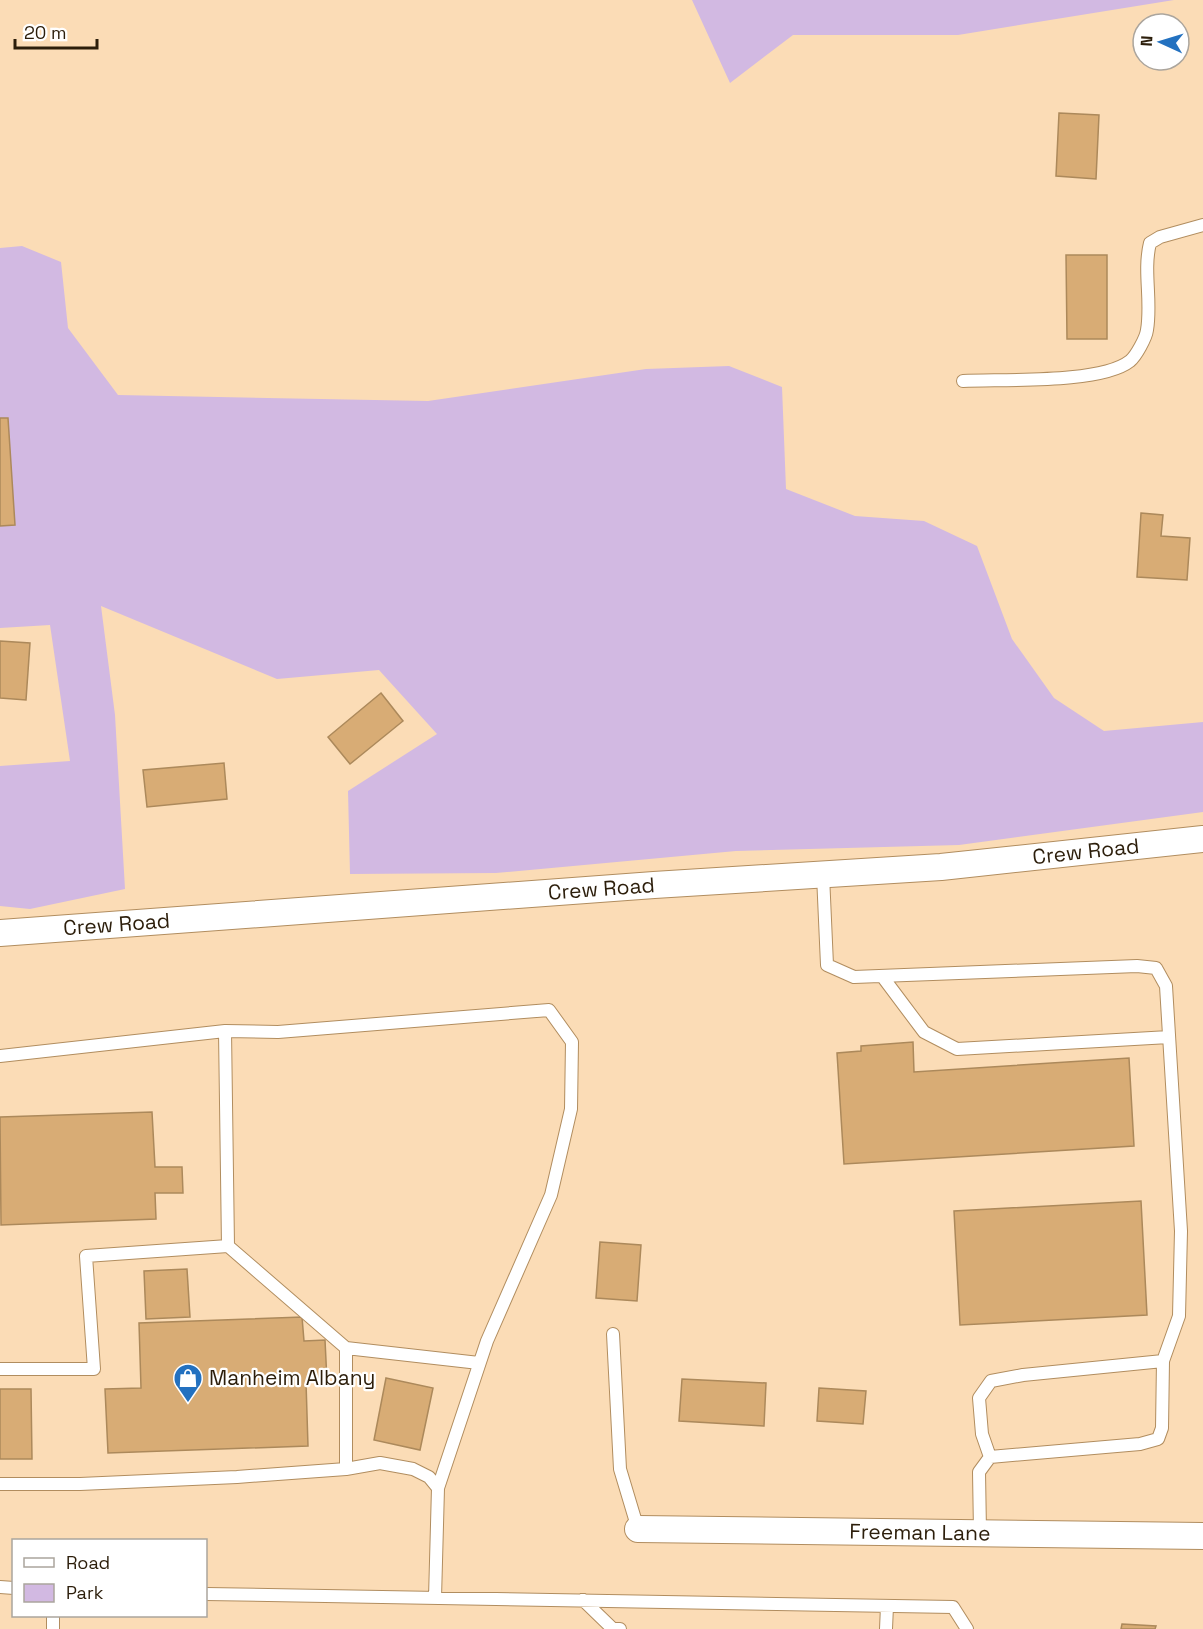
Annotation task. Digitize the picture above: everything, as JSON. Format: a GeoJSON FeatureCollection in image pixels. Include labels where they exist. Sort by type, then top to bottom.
{"type":"FeatureCollection","features":[{"type":"Feature","properties":{"kind":"street","name":"Crew Road"},"geometry":{"type":"LineString","coordinates":[[0,933],[941,867],[1203,838]]}},
{"type":"Feature","properties":{"kind":"street","name":"Freeman Lane"},"geometry":{"type":"LineString","coordinates":[[638,1528],[980,1531],[1203,1536]]}},
{"type":"Feature","properties":{"kind":"lane"},"geometry":{"type":"LineString","coordinates":[[963,381],[1098,375],[1131,361],[1147,333],[1150,300],[1146,258],[1150,243],[1160,237],[1203,225]]}},
{"type":"Feature","properties":{"kind":"lane"},"geometry":{"type":"LineString","coordinates":[[823,875],[827,965],[854,977],[1137,966],[1156,968],[1166,986],[1182,1231],[1179,1316],[1163,1361],[1162,1428],[1158,1439],[1140,1444],[990,1457],[979,1472],[980,1531]]}},
{"type":"Feature","properties":{"kind":"lane"},"geometry":{"type":"LineString","coordinates":[[882,976],[924,1032],[957,1049],[1169,1038]]}},
{"type":"Feature","properties":{"kind":"lane"},"geometry":{"type":"LineString","coordinates":[[0,1056],[225,1031],[278,1032],[549,1010],[572,1042],[572,1109],[551,1195],[479,1363],[438,1488],[435,1598]]}},
{"type":"Feature","properties":{"kind":"lane"},"geometry":{"type":"LineString","coordinates":[[225,1031],[228,1246]]}},
{"type":"Feature","properties":{"kind":"lane"},"geometry":{"type":"LineString","coordinates":[[0,1369],[94,1369],[86,1256],[228,1246],[346,1348],[479,1363]]}},
{"type":"Feature","properties":{"kind":"lane"},"geometry":{"type":"LineString","coordinates":[[613,1334],[620,1469],[638,1528]]}},
{"type":"Feature","properties":{"kind":"lane"},"geometry":{"type":"LineString","coordinates":[[346,1348],[346,1469]]}},
{"type":"Feature","properties":{"kind":"lane"},"geometry":{"type":"LineString","coordinates":[[990,1457],[982,1434],[979,1398],[992,1381],[1023,1375],[1067,1373],[1163,1361]]}},
{"type":"Feature","properties":{"kind":"lane"},"geometry":{"type":"LineString","coordinates":[[0,1484],[181,1479],[346,1469],[380,1463],[413,1469],[429,1477],[438,1488]]}},
{"type":"Feature","properties":{"kind":"lane"},"geometry":{"type":"LineString","coordinates":[[207,1594],[953,1607],[967,1629]]}},
{"type":"Feature","properties":{"kind":"lane"},"geometry":{"type":"LineString","coordinates":[[583,1600],[613,1629],[620,1629]]}},
{"type":"Feature","properties":{"kind":"lane"},"geometry":{"type":"LineString","coordinates":[[886,1629],[887,1605]]}},
{"type":"Feature","properties":{"kind":"green space"},"geometry":{"type":"Polygon","coordinates":[[[692,0],[1174,0],[958,35],[793,35],[730,83],[692,0]]]}},
{"type":"Feature","properties":{"kind":"green space"},"geometry":{"type":"Polygon","coordinates":[[[22,246],[61,262],[68,328],[118,395],[428,401],[646,369],[729,366],[782,387],[786,489],[855,516],[924,521],[977,546],[1012,639],[1054,698],[1104,731],[1203,722],[1203,812],[959,845],[736,851],[496,873],[350,874],[348,791],[437,734],[379,670],[277,679],[101,606],[115,715],[125,889],[30,909],[0,906],[0,766],[70,761],[50,625],[0,628],[0,248],[22,246]]]}},
{"type":"Feature","properties":{"kind":"building"},"geometry":{"type":"Polygon","coordinates":[[[1059,113],[1099,115],[1096,179],[1056,176],[1059,113]]]}},
{"type":"Feature","properties":{"kind":"building"},"geometry":{"type":"Polygon","coordinates":[[[1066,255],[1107,255],[1107,339],[1067,339],[1066,255]]]}},
{"type":"Feature","properties":{"kind":"building"},"geometry":{"type":"Polygon","coordinates":[[[0,418],[8,418],[15,525],[0,526],[0,418]]]}},
{"type":"Feature","properties":{"kind":"building"},"geometry":{"type":"Polygon","coordinates":[[[1141,513],[1163,515],[1161,536],[1190,538],[1187,580],[1137,577],[1141,513]]]}},
{"type":"Feature","properties":{"kind":"building"},"geometry":{"type":"Polygon","coordinates":[[[0,641],[30,643],[26,700],[0,698],[0,641]]]}},
{"type":"Feature","properties":{"kind":"building"},"geometry":{"type":"Polygon","coordinates":[[[381,693],[403,721],[350,764],[328,737],[381,693]]]}},
{"type":"Feature","properties":{"kind":"building"},"geometry":{"type":"Polygon","coordinates":[[[224,763],[227,799],[147,807],[143,770],[224,763]]]}},
{"type":"Feature","properties":{"kind":"building"},"geometry":{"type":"Polygon","coordinates":[[[913,1042],[914,1072],[1129,1058],[1134,1146],[844,1164],[837,1053],[861,1051],[861,1046],[913,1042]]]}},
{"type":"Feature","properties":{"kind":"building"},"geometry":{"type":"Polygon","coordinates":[[[152,1112],[155,1167],[182,1167],[183,1193],[155,1193],[156,1219],[1,1225],[0,1117],[152,1112]]]}},
{"type":"Feature","properties":{"kind":"building"},"geometry":{"type":"Polygon","coordinates":[[[1141,1201],[1147,1315],[960,1325],[954,1211],[1141,1201]]]}},
{"type":"Feature","properties":{"kind":"building"},"geometry":{"type":"Polygon","coordinates":[[[600,1242],[641,1245],[637,1301],[596,1298],[600,1242]]]}},
{"type":"Feature","properties":{"kind":"building"},"geometry":{"type":"Polygon","coordinates":[[[187,1269],[190,1317],[146,1319],[144,1271],[187,1269]]]}},
{"type":"Feature","properties":{"kind":"building"},"geometry":{"type":"Polygon","coordinates":[[[302,1317],[304,1341],[325,1340],[327,1381],[306,1382],[308,1446],[108,1453],[105,1389],[141,1388],[139,1323],[302,1317]]]}},
{"type":"Feature","properties":{"kind":"building"},"geometry":{"type":"Polygon","coordinates":[[[386,1378],[433,1388],[420,1450],[374,1440],[386,1378]]]}},
{"type":"Feature","properties":{"kind":"building"},"geometry":{"type":"Polygon","coordinates":[[[682,1379],[766,1383],[764,1426],[679,1421],[682,1379]]]}},
{"type":"Feature","properties":{"kind":"building"},"geometry":{"type":"Polygon","coordinates":[[[819,1388],[866,1391],[863,1424],[817,1421],[819,1388]]]}},
{"type":"Feature","properties":{"kind":"building"},"geometry":{"type":"Polygon","coordinates":[[[0,1389],[31,1389],[32,1459],[0,1459],[0,1389]]]}},
{"type":"Feature","properties":{"kind":"building"},"geometry":{"type":"Polygon","coordinates":[[[1122,1624],[1156,1626],[1155,1629],[1121,1629],[1122,1624]]]}},
{"type":"Feature","properties":{"kind":"place","name":"Manheim Albany"},"geometry":{"type":"Point","coordinates":[188,1404]}}]}
